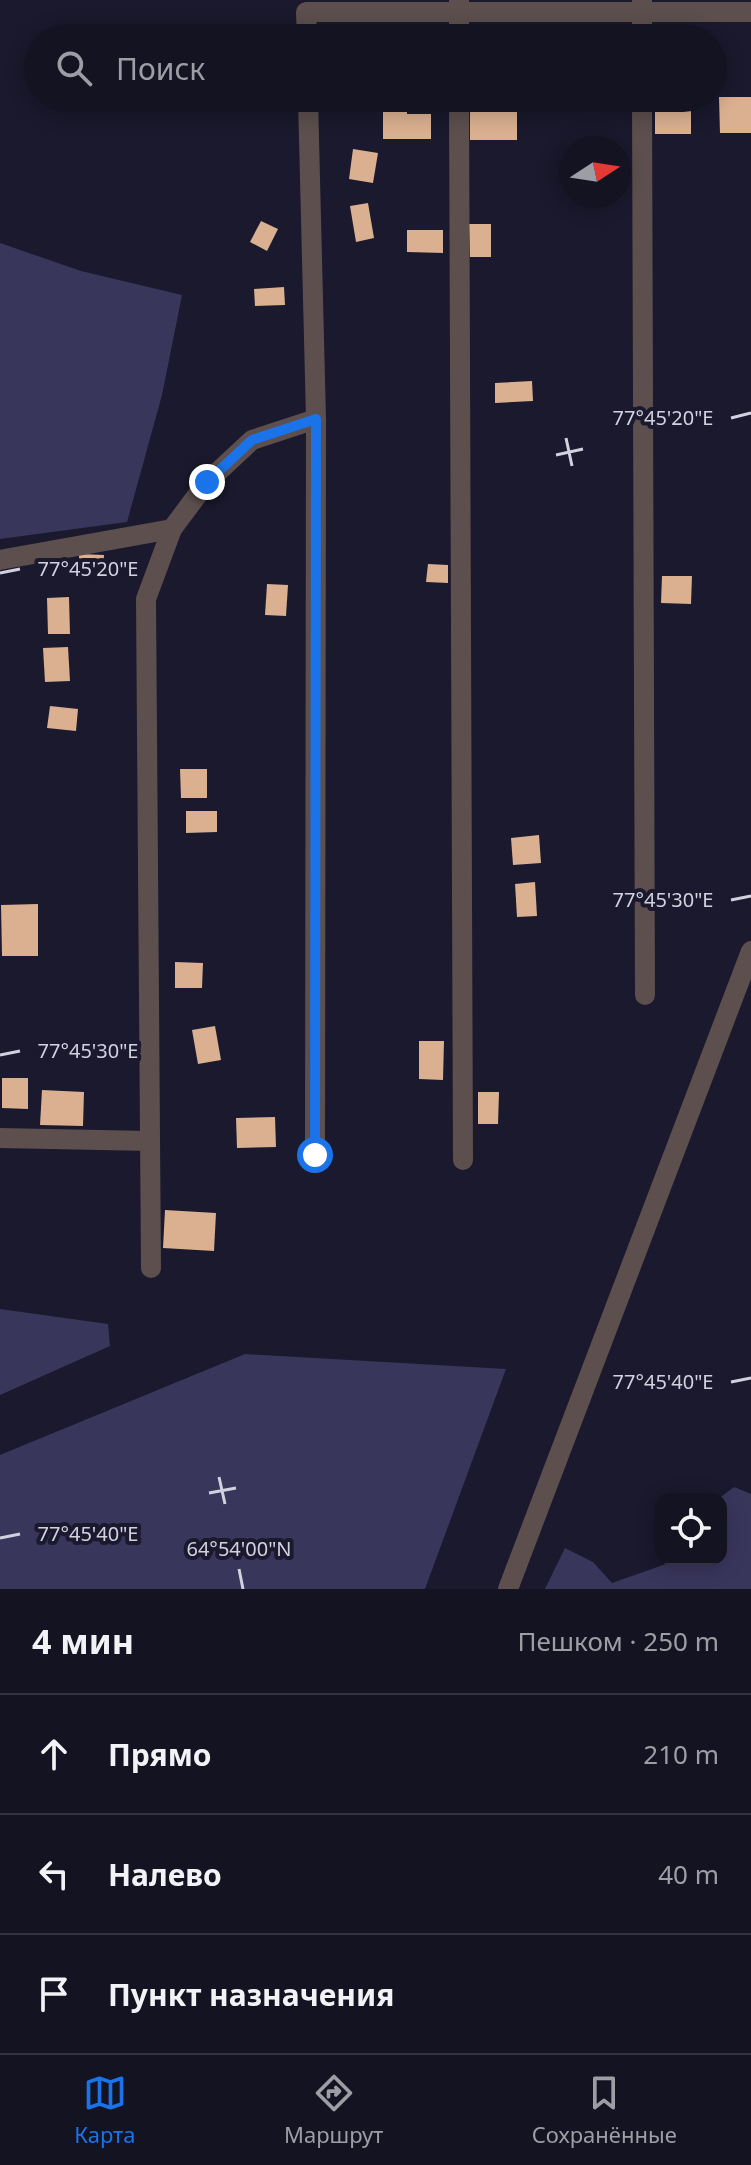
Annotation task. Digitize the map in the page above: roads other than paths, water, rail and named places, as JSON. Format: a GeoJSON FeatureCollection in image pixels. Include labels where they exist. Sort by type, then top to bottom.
{"type":"FeatureCollection","features":[{"type":"Feature","properties":{"kind":"street"},"geometry":{"type":"LineString","coordinates":[[306,24],[306,12],[458,6],[642,7],[751,12]]}},
{"type":"Feature","properties":{"kind":"street"},"geometry":{"type":"LineString","coordinates":[[308,112],[316,419],[315,1155]]}},
{"type":"Feature","properties":{"kind":"street"},"geometry":{"type":"LineString","coordinates":[[459,112],[463,1160]]}},
{"type":"Feature","properties":{"kind":"street"},"geometry":{"type":"LineString","coordinates":[[642,112],[645,995]]}},
{"type":"Feature","properties":{"kind":"street"},"geometry":{"type":"LineString","coordinates":[[151,1268],[146,599],[172,529],[207,482],[252,440],[316,419]]}},
{"type":"Feature","properties":{"kind":"street"},"geometry":{"type":"LineString","coordinates":[[0,560],[172,529]]}},
{"type":"Feature","properties":{"kind":"street"},"geometry":{"type":"LineString","coordinates":[[508,1589],[751,951]]}},
{"type":"Feature","properties":{"kind":"street"},"geometry":{"type":"LineString","coordinates":[[0,1138],[150,1141]]}}]}
